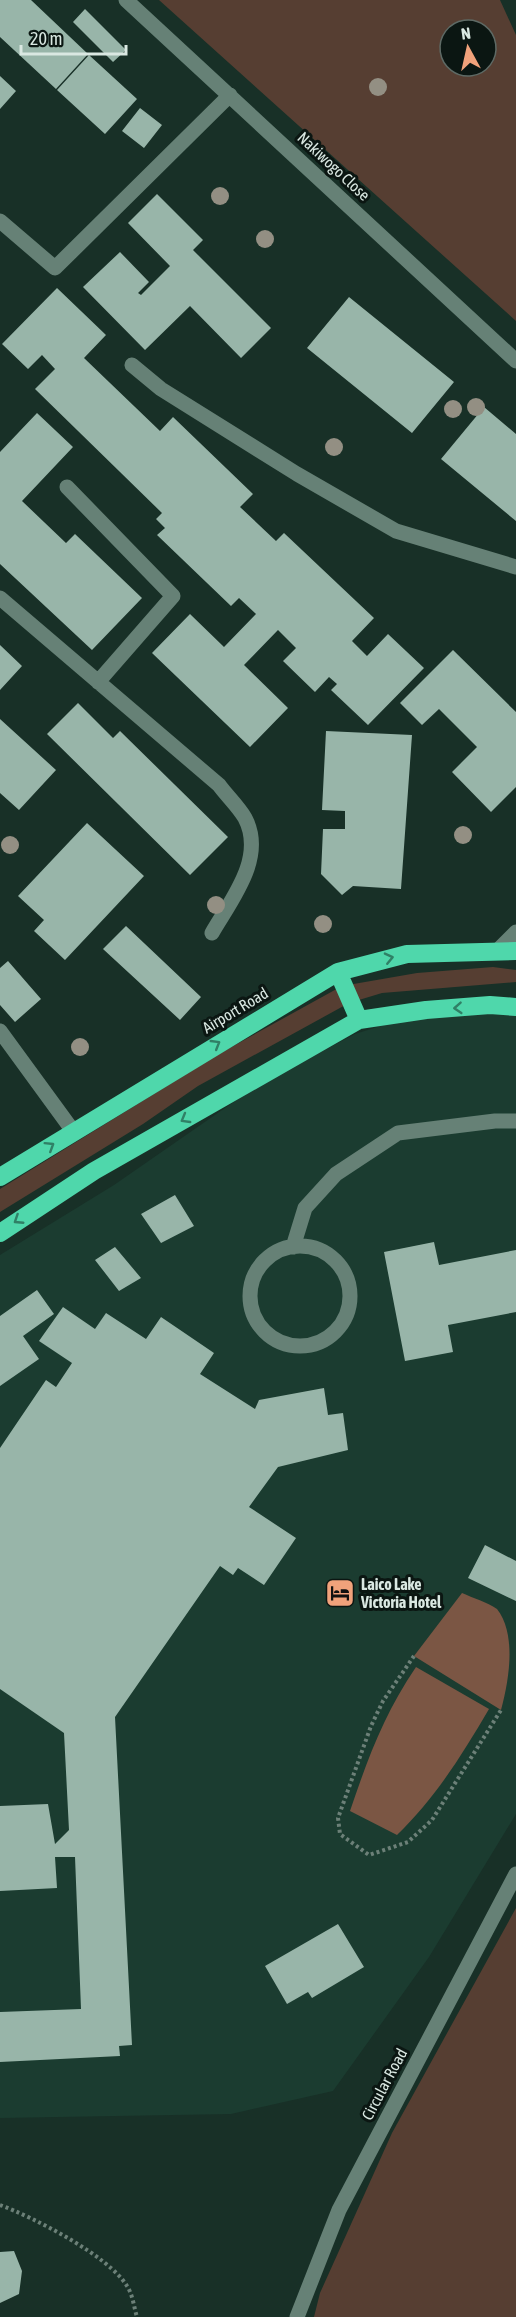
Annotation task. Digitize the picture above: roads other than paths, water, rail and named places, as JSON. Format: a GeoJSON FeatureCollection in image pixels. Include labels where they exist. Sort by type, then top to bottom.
{"type":"FeatureCollection","features":[{"type":"Feature","properties":{"kind":"highway","name":"Airport Road"},"geometry":{"type":"LineString","coordinates":[[0,1177],[338,972],[407,954],[516,951]]}},
{"type":"Feature","properties":{"kind":"highway"},"geometry":{"type":"LineString","coordinates":[[338,972],[358,1020]]}},
{"type":"Feature","properties":{"kind":"highway"},"geometry":{"type":"LineString","coordinates":[[0,1233],[94,1171],[358,1020],[426,1010],[490,1005],[516,1007]]}},
{"type":"Feature","properties":{"kind":"street","name":"Nakiwogo Close"},"geometry":{"type":"LineString","coordinates":[[126,0],[516,361]]}},
{"type":"Feature","properties":{"kind":"street"},"geometry":{"type":"LineString","coordinates":[[0,221],[55,268],[230,96]]}},
{"type":"Feature","properties":{"kind":"street"},"geometry":{"type":"LineString","coordinates":[[132,365],[161,389],[297,474],[396,531],[516,567]]}},
{"type":"Feature","properties":{"kind":"street"},"geometry":{"type":"LineString","coordinates":[[67,487],[173,596],[98,682]]}},
{"type":"Feature","properties":{"kind":"street"},"geometry":{"type":"LineString","coordinates":[[0,598],[219,785],[246,819],[250,843],[250,867],[212,933]]}},
{"type":"Feature","properties":{"kind":"street"},"geometry":{"type":"LineString","coordinates":[[497,951],[516,932]]}},
{"type":"Feature","properties":{"kind":"street"},"geometry":{"type":"LineString","coordinates":[[0,1032],[73,1131]]}},
{"type":"Feature","properties":{"kind":"street"},"geometry":{"type":"LineString","coordinates":[[293,1247],[305,1208],[336,1174],[398,1133],[495,1121],[516,1121]]}},
{"type":"Feature","properties":{"kind":"street"},"geometry":{"type":"LineString","coordinates":[[293,1247],[311,1247],[326,1254],[340,1266],[348,1281],[350,1298],[346,1315],[337,1330],[323,1341],[306,1346],[289,1345],[273,1339],[260,1327],[252,1312],[249,1294],[253,1277],[262,1262],[276,1252],[293,1247]]}},
{"type":"Feature","properties":{"kind":"street","name":"Circular Road"},"geometry":{"type":"LineString","coordinates":[[297,2317],[339,2210],[516,1874]]}},
{"type":"Feature","properties":{"kind":"place","name":"Laico Lake Victoria Hotel"},"geometry":{"type":"Point","coordinates":[340,1593]}}]}
